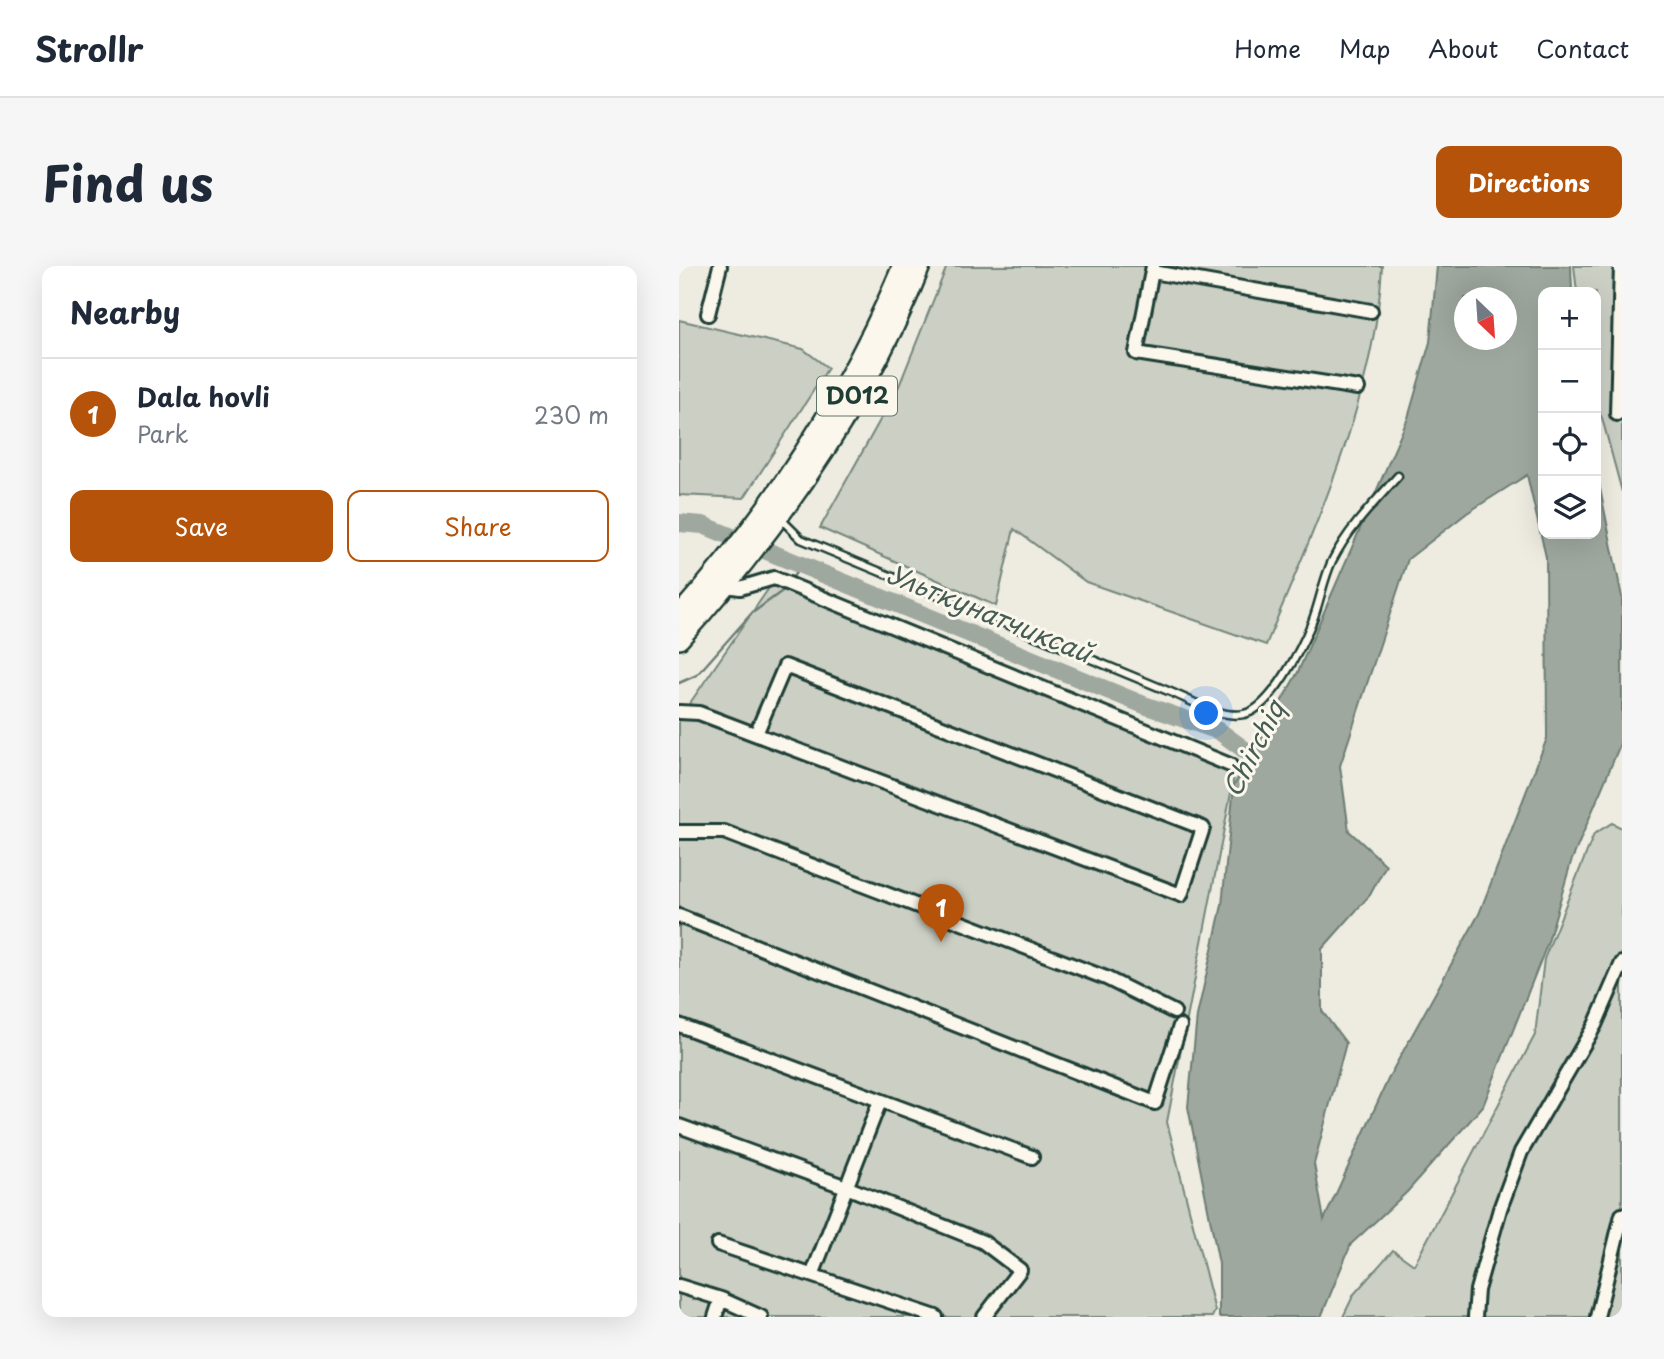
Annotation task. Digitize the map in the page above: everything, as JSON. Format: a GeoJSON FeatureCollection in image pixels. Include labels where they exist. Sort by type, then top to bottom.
{"type":"FeatureCollection","features":[{"type":"Feature","properties":{"kind":"highway","name":"D012"},"geometry":{"type":"LineString","coordinates":[[772,513],[849,379],[903,266]]}},
{"type":"Feature","properties":{"kind":"highway","name":"D012"},"geometry":{"type":"LineString","coordinates":[[679,639],[725,580],[855,399],[882,350],[920,266]]}},
{"type":"Feature","properties":{"kind":"highway","name":"D012"},"geometry":{"type":"LineString","coordinates":[[679,617],[725,580]]}},
{"type":"Feature","properties":{"kind":"street"},"geometry":{"type":"LineString","coordinates":[[708,314],[720,266]]}},
{"type":"Feature","properties":{"kind":"street"},"geometry":{"type":"LineString","coordinates":[[1617,414],[1621,266]]}},
{"type":"Feature","properties":{"kind":"street"},"geometry":{"type":"LineString","coordinates":[[1358,388],[1136,353],[1153,269],[1370,311]]}},
{"type":"Feature","properties":{"kind":"street"},"geometry":{"type":"LineString","coordinates":[[725,580],[740,588],[774,578],[1230,765]]}},
{"type":"Feature","properties":{"kind":"street"},"geometry":{"type":"LineString","coordinates":[[679,712],[699,713],[1181,895],[1203,828],[785,666],[756,734]]}},
{"type":"Feature","properties":{"kind":"street"},"geometry":{"type":"LineString","coordinates":[[679,832],[724,832],[1106,978],[1174,1012]]}},
{"type":"Feature","properties":{"kind":"street"},"geometry":{"type":"LineString","coordinates":[[679,916],[1155,1103],[1180,1026]]}},
{"type":"Feature","properties":{"kind":"street"},"geometry":{"type":"LineString","coordinates":[[1475,1317],[1477,1290],[1500,1209],[1521,1152],[1595,1025],[1622,962]]}},
{"type":"Feature","properties":{"kind":"street"},"geometry":{"type":"LineString","coordinates":[[679,1025],[1032,1157]]}},
{"type":"Feature","properties":{"kind":"street"},"geometry":{"type":"LineString","coordinates":[[813,1273],[880,1101]]}},
{"type":"Feature","properties":{"kind":"street"},"geometry":{"type":"LineString","coordinates":[[679,1126],[846,1187],[983,1242],[1020,1270],[984,1317]]}},
{"type":"Feature","properties":{"kind":"street"},"geometry":{"type":"LineString","coordinates":[[1597,1317],[1622,1214]]}},
{"type":"Feature","properties":{"kind":"street"},"geometry":{"type":"LineString","coordinates":[[718,1244],[813,1273],[931,1316]]}},
{"type":"Feature","properties":{"kind":"street"},"geometry":{"type":"LineString","coordinates":[[679,1286],[721,1299],[761,1317]]}},
{"type":"Feature","properties":{"kind":"street"},"geometry":{"type":"LineString","coordinates":[[715,1317],[721,1299]]}},
{"type":"Feature","properties":{"kind":"lane"},"geometry":{"type":"LineString","coordinates":[[772,513],[801,539],[1173,693],[1225,713],[1241,715],[1255,711],[1293,660],[1312,623],[1331,563],[1355,522],[1398,477]]}},
{"type":"Feature","properties":{"kind":"shaded area"},"geometry":{"type":"Polygon","coordinates":[[[947,266],[1382,266],[1368,364],[1355,412],[1323,507],[1266,645],[1086,582],[1014,529],[996,606],[820,528],[899,386],[947,266]]]}},
{"type":"Feature","properties":{"kind":"shaded area"},"geometry":{"type":"Polygon","coordinates":[[[1437,266],[1571,266],[1572,287],[1538,287],[1538,522],[1527,475],[1467,513],[1408,559],[1340,766],[1349,831],[1386,865],[1370,895],[1322,949],[1322,1011],[1346,1043],[1314,1164],[1324,1220],[1390,1075],[1479,914],[1547,738],[1546,557],[1542,539],[1601,539],[1601,494],[1622,597],[1622,736],[1571,862],[1548,942],[1483,1106],[1407,1192],[1351,1244],[1321,1317],[1219,1317],[1219,1264],[1188,1107],[1197,1016],[1222,905],[1234,785],[1298,672],[1408,418],[1430,342],[1437,266]]]}},
{"type":"Feature","properties":{"kind":"shaded area"},"geometry":{"type":"Polygon","coordinates":[[[1574,266],[1622,266],[1622,492],[1601,416],[1601,287],[1576,287],[1574,266]]]}},
{"type":"Feature","properties":{"kind":"shaded area"},"geometry":{"type":"Polygon","coordinates":[[[679,320],[803,349],[828,368],[744,498],[679,495],[679,320]]]}},
{"type":"Feature","properties":{"kind":"shaded area"},"geometry":{"type":"Polygon","coordinates":[[[771,585],[1237,762],[1167,1122],[1215,1311],[1212,1317],[679,1317],[679,719],[771,585]]]}},
{"type":"Feature","properties":{"kind":"shaded area"},"geometry":{"type":"Polygon","coordinates":[[[1612,823],[1622,828],[1622,1317],[1343,1317],[1354,1294],[1393,1250],[1414,1265],[1535,1035],[1544,959],[1594,834],[1612,823]]]}},
{"type":"Feature","properties":{"kind":"waterway","name":"Ульткунатчиксай"},"geometry":{"type":"LineString","coordinates":[[679,523],[703,525],[1144,705],[1219,731],[1268,767]]}},
{"type":"Feature","properties":{"kind":"waterway"},"geometry":{"type":"LineString","coordinates":[[791,580],[801,565]]}},
{"type":"Feature","properties":{"kind":"waterway"},"geometry":{"type":"LineString","coordinates":[[679,683],[697,675],[751,614],[785,589]]}},
{"type":"Feature","properties":{"kind":"place","name":"Dala hovli"},"geometry":{"type":"Point","coordinates":[941,942]}},
{"type":"Feature","properties":{"kind":"water label","name":"Chirchiq"},"geometry":{"type":"Point","coordinates":[1254,749]}}]}
